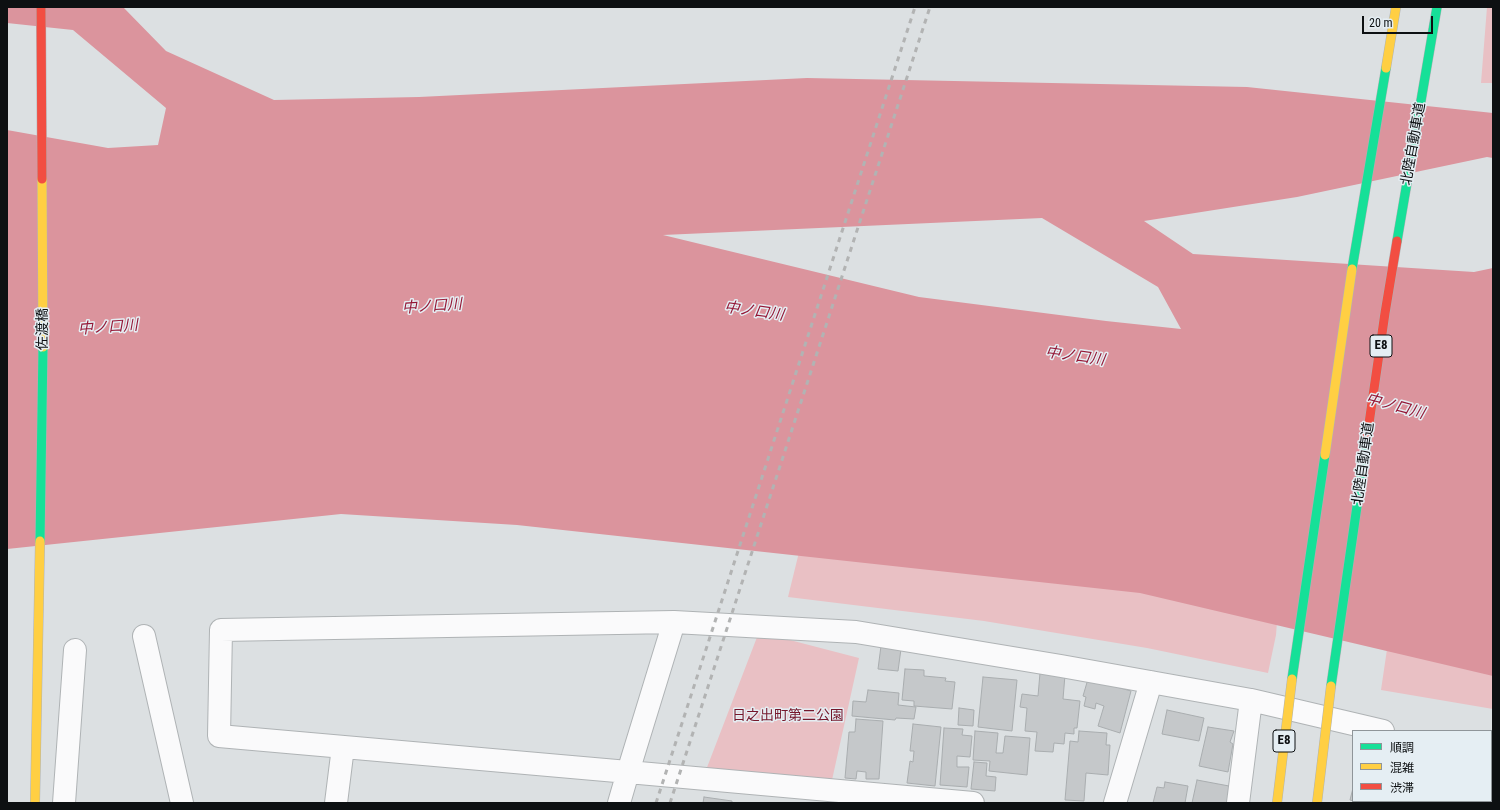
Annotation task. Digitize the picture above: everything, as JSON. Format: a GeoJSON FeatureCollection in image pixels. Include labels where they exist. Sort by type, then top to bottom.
{"type":"FeatureCollection","features":[{"type":"Feature","properties":{"kind":"main road","name":"佐渡橋"},"geometry":{"type":"LineString","coordinates":[[35,803],[43,365],[41,7]]}},
{"type":"Feature","properties":{"kind":"main road","name":"E8"},"geometry":{"type":"LineString","coordinates":[[1277,803],[1292,679],[1346,307],[1396,7]]}},
{"type":"Feature","properties":{"kind":"main road","name":"北陸自動車道"},"geometry":{"type":"LineString","coordinates":[[1317,803],[1331,686],[1384,321],[1437,7]]}},
{"type":"Feature","properties":{"kind":"street"},"geometry":{"type":"LineString","coordinates":[[619,803],[674,622]]}},
{"type":"Feature","properties":{"kind":"street"},"geometry":{"type":"LineString","coordinates":[[973,803],[219,736],[222,630],[674,622],[856,632],[1061,666],[1251,700],[1380,730]]}},
{"type":"Feature","properties":{"kind":"street"},"geometry":{"type":"LineString","coordinates":[[144,636],[182,803]]}},
{"type":"Feature","properties":{"kind":"street"},"geometry":{"type":"LineString","coordinates":[[64,803],[75,650]]}},
{"type":"Feature","properties":{"kind":"street"},"geometry":{"type":"LineString","coordinates":[[1115,803],[1151,682]]}},
{"type":"Feature","properties":{"kind":"street"},"geometry":{"type":"LineString","coordinates":[[1238,803],[1251,700]]}},
{"type":"Feature","properties":{"kind":"street"},"geometry":{"type":"LineString","coordinates":[[336,803],[343,747]]}},
{"type":"Feature","properties":{"kind":"green space"},"geometry":{"type":"Polygon","coordinates":[[[1487,7],[1493,7],[1493,83],[1481,83],[1487,7]]]}},
{"type":"Feature","properties":{"kind":"green space"},"geometry":{"type":"Polygon","coordinates":[[[802,540],[1278,608],[1276,635],[1268,673],[1147,648],[984,621],[788,597],[802,540]]]}},
{"type":"Feature","properties":{"kind":"green space"},"geometry":{"type":"Polygon","coordinates":[[[1390,629],[1493,653],[1493,709],[1381,690],[1390,629]]]}},
{"type":"Feature","properties":{"kind":"green space","name":"日之出町第二公園"},"geometry":{"type":"Polygon","coordinates":[[[759,632],[859,658],[832,780],[706,770],[759,632]]]}},
{"type":"Feature","properties":{"kind":"water","name":"中ノ口川"},"geometry":{"type":"Polygon","coordinates":[[[7,7],[123,7],[166,51],[274,100],[419,97],[807,78],[1247,87],[1493,113],[1493,158],[1487,157],[1297,197],[1144,221],[1193,254],[1474,272],[1493,268],[1493,676],[1140,593],[517,525],[341,514],[7,549],[7,130],[108,148],[158,145],[166,108],[73,30],[7,23],[7,7]],[[1042,218],[663,235],[919,297],[1181,329],[1158,287],[1042,218]]]}},
{"type":"Feature","properties":{"kind":"building"},"geometry":{"type":"Polygon","coordinates":[[[881,646],[901,649],[898,671],[878,669],[881,646]]]}},
{"type":"Feature","properties":{"kind":"building"},"geometry":{"type":"Polygon","coordinates":[[[905,669],[924,670],[924,676],[946,678],[945,681],[955,682],[952,709],[914,706],[914,701],[902,700],[905,669]]]}},
{"type":"Feature","properties":{"kind":"building"},"geometry":{"type":"Polygon","coordinates":[[[1040,673],[1065,675],[1063,699],[1080,701],[1077,728],[1074,728],[1074,734],[1065,733],[1064,744],[1054,743],[1053,752],[1035,751],[1037,732],[1025,731],[1027,708],[1020,707],[1022,694],[1038,696],[1040,673]]]}},
{"type":"Feature","properties":{"kind":"building"},"geometry":{"type":"Polygon","coordinates":[[[983,677],[1017,680],[1012,731],[978,727],[983,677]]]}},
{"type":"Feature","properties":{"kind":"building"},"geometry":{"type":"Polygon","coordinates":[[[1088,679],[1131,691],[1120,733],[1098,726],[1104,706],[1096,703],[1095,709],[1084,706],[1086,697],[1083,696],[1088,679]]]}},
{"type":"Feature","properties":{"kind":"building"},"geometry":{"type":"Polygon","coordinates":[[[868,690],[899,693],[898,705],[916,707],[914,719],[896,718],[895,720],[852,716],[853,701],[866,702],[868,690]]]}},
{"type":"Feature","properties":{"kind":"building"},"geometry":{"type":"Polygon","coordinates":[[[959,708],[974,710],[973,726],[958,725],[959,708]]]}},
{"type":"Feature","properties":{"kind":"building"},"geometry":{"type":"Polygon","coordinates":[[[1167,710],[1204,718],[1199,741],[1162,734],[1167,710]]]}},
{"type":"Feature","properties":{"kind":"building"},"geometry":{"type":"Polygon","coordinates":[[[856,719],[883,721],[879,779],[866,779],[866,772],[857,771],[856,779],[845,778],[849,732],[855,732],[856,719]]]}},
{"type":"Feature","properties":{"kind":"building"},"geometry":{"type":"Polygon","coordinates":[[[913,724],[941,727],[935,786],[907,783],[910,761],[913,762],[914,751],[910,751],[913,724]]]}},
{"type":"Feature","properties":{"kind":"building"},"geometry":{"type":"Polygon","coordinates":[[[1208,727],[1234,731],[1230,742],[1233,744],[1228,772],[1199,766],[1208,727]]]}},
{"type":"Feature","properties":{"kind":"building"},"geometry":{"type":"Polygon","coordinates":[[[944,728],[963,729],[962,735],[972,736],[970,757],[957,756],[957,767],[969,767],[967,787],[940,785],[944,728]]]}},
{"type":"Feature","properties":{"kind":"building"},"geometry":{"type":"Polygon","coordinates":[[[975,731],[998,733],[996,753],[1003,753],[1005,736],[1030,738],[1027,775],[989,771],[990,761],[973,760],[975,731]]]}},
{"type":"Feature","properties":{"kind":"building"},"geometry":{"type":"Polygon","coordinates":[[[1079,731],[1107,733],[1106,745],[1110,745],[1108,775],[1086,773],[1084,801],[1065,800],[1070,741],[1078,742],[1079,731]]]}},
{"type":"Feature","properties":{"kind":"building"},"geometry":{"type":"Polygon","coordinates":[[[974,762],[987,763],[986,776],[996,777],[995,791],[971,789],[974,762]]]}},
{"type":"Feature","properties":{"kind":"building"},"geometry":{"type":"Polygon","coordinates":[[[1197,780],[1229,786],[1227,803],[1192,803],[1197,780]]]}},
{"type":"Feature","properties":{"kind":"building"},"geometry":{"type":"Polygon","coordinates":[[[1165,782],[1188,786],[1185,803],[1153,803],[1157,787],[1164,788],[1165,782]]]}},
{"type":"Feature","properties":{"kind":"building"},"geometry":{"type":"Polygon","coordinates":[[[704,797],[732,801],[732,803],[703,803],[704,797]]]}},
{"type":"Feature","properties":{"kind":"building"},"geometry":{"type":"Polygon","coordinates":[[[1358,802],[1375,802],[1375,803],[1358,802]]]}},
{"type":"Feature","properties":{"kind":"building"},"geometry":{"type":"Polygon","coordinates":[[[1380,802],[1410,802],[1410,803],[1380,802]]]}},
{"type":"Feature","properties":{"kind":"building"},"geometry":{"type":"Polygon","coordinates":[[[1416,802],[1446,802],[1446,803],[1416,802]]]}},
{"type":"Feature","properties":{"kind":"building"},"geometry":{"type":"Polygon","coordinates":[[[1454,802],[1486,802],[1485,803],[1454,802]]]}},
{"type":"Feature","properties":{"kind":"railway"},"geometry":{"type":"LineString","coordinates":[[656,803],[915,7]]}},
{"type":"Feature","properties":{"kind":"railway"},"geometry":{"type":"LineString","coordinates":[[670,803],[930,7]]}},
{"type":"Feature","properties":{"kind":"traffic: fast"},"geometry":{"type":"LineString","coordinates":[[1397,241],[1437,7]]}},
{"type":"Feature","properties":{"kind":"traffic: fast"},"geometry":{"type":"LineString","coordinates":[[1352,269],[1386,68]]}},
{"type":"Feature","properties":{"kind":"traffic: fast"},"geometry":{"type":"LineString","coordinates":[[40,541],[43,347]]}},
{"type":"Feature","properties":{"kind":"traffic: fast"},"geometry":{"type":"LineString","coordinates":[[1331,686],[1366,444]]}},
{"type":"Feature","properties":{"kind":"traffic: fast"},"geometry":{"type":"LineString","coordinates":[[1292,679],[1325,455]]}},
{"type":"Feature","properties":{"kind":"traffic: slow"},"geometry":{"type":"LineString","coordinates":[[1386,68],[1396,7]]}},
{"type":"Feature","properties":{"kind":"traffic: slow"},"geometry":{"type":"LineString","coordinates":[[42,179],[43,347]]}},
{"type":"Feature","properties":{"kind":"traffic: slow"},"geometry":{"type":"LineString","coordinates":[[1325,455],[1352,269]]}},
{"type":"Feature","properties":{"kind":"traffic: slow"},"geometry":{"type":"LineString","coordinates":[[35,803],[40,541]]}},
{"type":"Feature","properties":{"kind":"traffic: slow"},"geometry":{"type":"LineString","coordinates":[[1277,803],[1292,679]]}},
{"type":"Feature","properties":{"kind":"traffic: slow"},"geometry":{"type":"LineString","coordinates":[[1317,803],[1331,686]]}},
{"type":"Feature","properties":{"kind":"traffic: jam"},"geometry":{"type":"LineString","coordinates":[[41,7],[42,179]]}},
{"type":"Feature","properties":{"kind":"traffic: jam"},"geometry":{"type":"LineString","coordinates":[[1366,444],[1397,241]]}}]}
